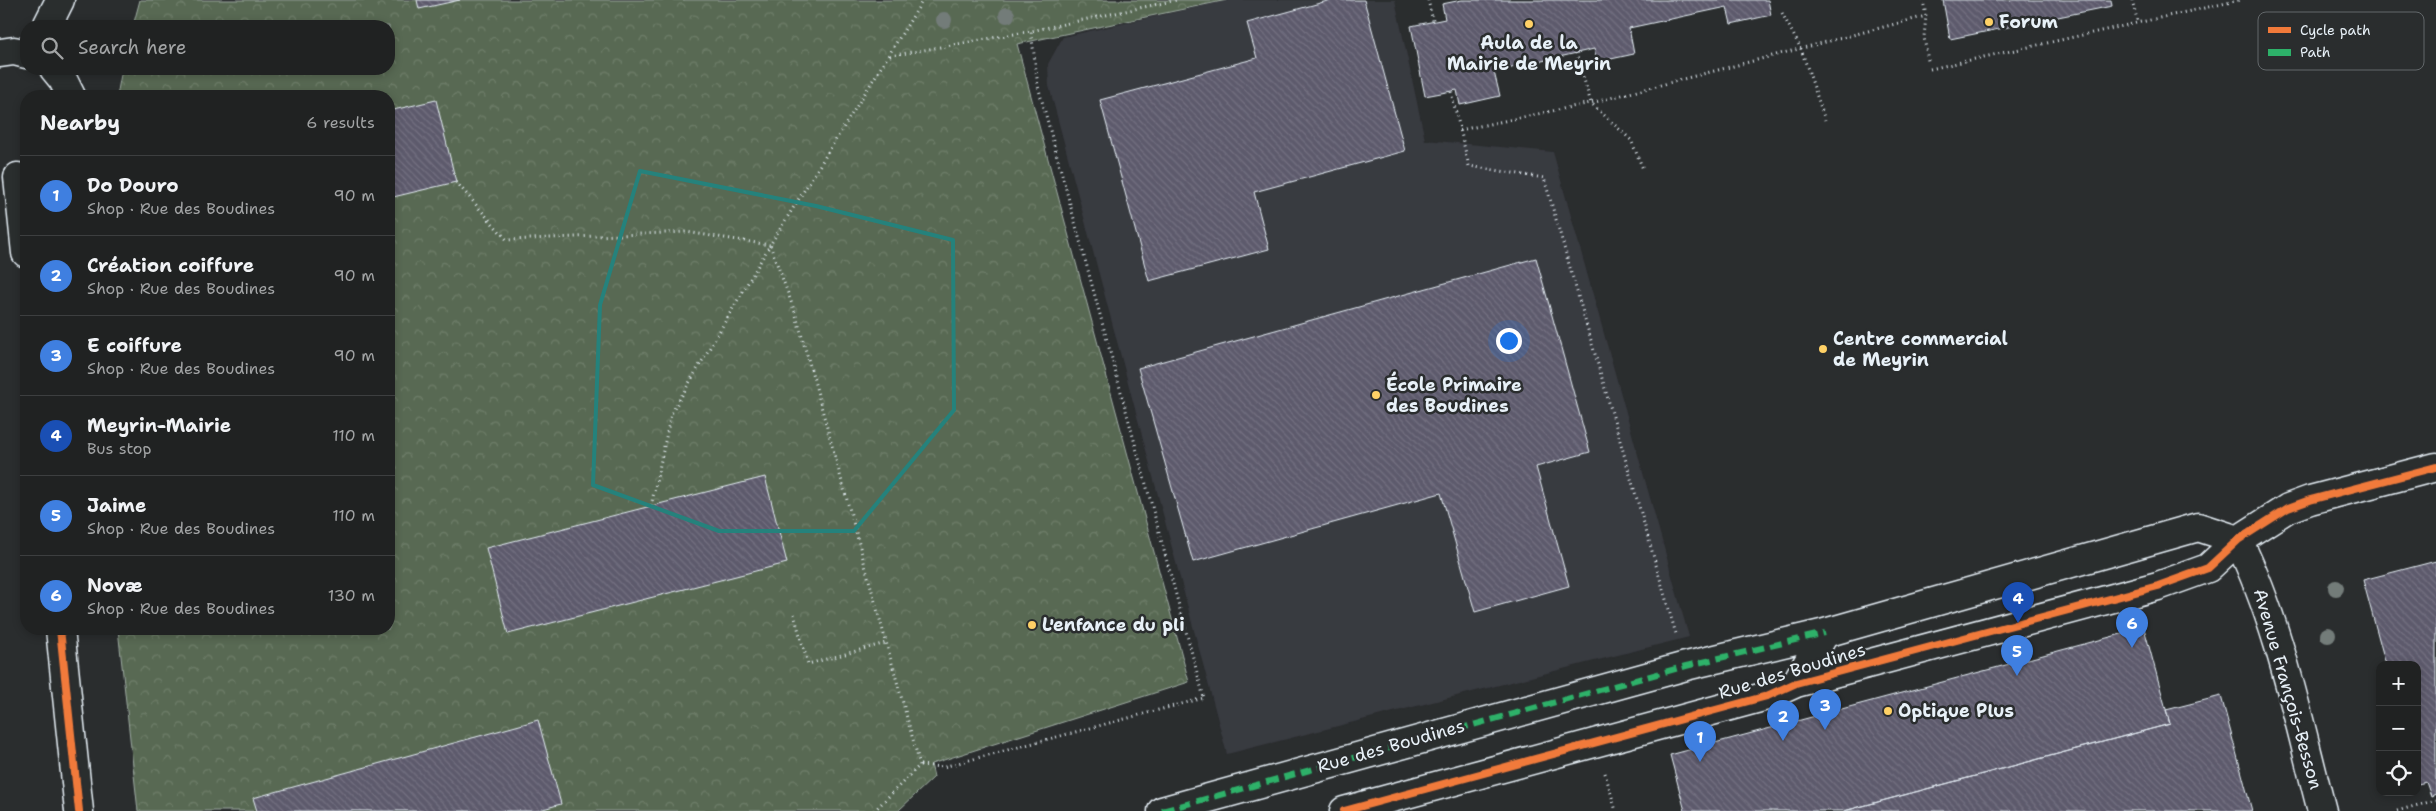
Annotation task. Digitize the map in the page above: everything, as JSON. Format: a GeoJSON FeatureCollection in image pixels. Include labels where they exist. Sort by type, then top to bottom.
{"type":"FeatureCollection","features":[{"type":"Feature","properties":{"kind":"street"},"geometry":{"type":"LineString","coordinates":[[51,20],[60,0]]}},
{"type":"Feature","properties":{"kind":"street"},"geometry":{"type":"LineString","coordinates":[[0,53],[14,51],[20,52]]}},
{"type":"Feature","properties":{"kind":"street"},"geometry":{"type":"LineString","coordinates":[[59,75],[68,90]]}},
{"type":"Feature","properties":{"kind":"street"},"geometry":{"type":"LineString","coordinates":[[15,176],[20,211]]}},
{"type":"Feature","properties":{"kind":"street"},"geometry":{"type":"LineString","coordinates":[[2238,540],[2288,508],[2310,500],[2436,467]]}},
{"type":"Feature","properties":{"kind":"street","name":"Rue des Boudines"},"geometry":{"type":"LineString","coordinates":[[1162,811],[1686,666],[1824,633],[2198,527],[2238,540],[2208,568],[2158,586],[1796,683],[1768,696],[1536,757],[1344,811]]}},
{"type":"Feature","properties":{"kind":"street","name":"Avenue François-Besson"},"geometry":{"type":"LineString","coordinates":[[2238,540],[2257,579],[2271,616],[2322,811]]}},
{"type":"Feature","properties":{"kind":"street","name":"Rue des Boudines"},"geometry":{"type":"LineString","coordinates":[[1796,683],[1824,633]]}},
{"type":"Feature","properties":{"kind":"street"},"geometry":{"type":"LineString","coordinates":[[61,635],[79,811]]}},
{"type":"Feature","properties":{"kind":"path"},"geometry":{"type":"LineString","coordinates":[[652,506],[671,414],[770,245],[890,56],[923,0]]}},
{"type":"Feature","properties":{"kind":"path"},"geometry":{"type":"LineString","coordinates":[[890,56],[1031,31],[1177,0]]}},
{"type":"Feature","properties":{"kind":"path"},"geometry":{"type":"LineString","coordinates":[[1428,0],[1434,21]]}},
{"type":"Feature","properties":{"kind":"path"},"geometry":{"type":"LineString","coordinates":[[1923,0],[1926,16],[1924,37],[1928,61]]}},
{"type":"Feature","properties":{"kind":"path"},"geometry":{"type":"LineString","coordinates":[[2132,0],[2138,23]]}},
{"type":"Feature","properties":{"kind":"path"},"geometry":{"type":"LineString","coordinates":[[1930,69],[2240,0]]}},
{"type":"Feature","properties":{"kind":"path"},"geometry":{"type":"LineString","coordinates":[[1782,14],[1801,49],[1825,120]]}},
{"type":"Feature","properties":{"kind":"path"},"geometry":{"type":"LineString","coordinates":[[1460,130],[1591,103],[1926,16]]}},
{"type":"Feature","properties":{"kind":"path"},"geometry":{"type":"LineString","coordinates":[[874,811],[920,765],[943,767],[1204,698],[1038,86],[1031,31]]}},
{"type":"Feature","properties":{"kind":"path"},"geometry":{"type":"LineString","coordinates":[[1576,53],[1591,103],[1631,140],[1642,169]]}},
{"type":"Feature","properties":{"kind":"path"},"geometry":{"type":"LineString","coordinates":[[1450,92],[1469,166],[1544,178],[1686,666]]}},
{"type":"Feature","properties":{"kind":"path"},"geometry":{"type":"LineString","coordinates":[[456,182],[507,240],[686,232],[770,245]]}},
{"type":"Feature","properties":{"kind":"path"},"geometry":{"type":"LineString","coordinates":[[770,245],[796,315],[920,765]]}},
{"type":"Feature","properties":{"kind":"path"},"geometry":{"type":"LineString","coordinates":[[794,614],[808,664],[886,643]]}},
{"type":"Feature","properties":{"kind":"path"},"geometry":{"type":"LineString","coordinates":[[1603,765],[1616,811]]}},
{"type":"Feature","properties":{"kind":"path"},"geometry":{"type":"LineString","coordinates":[[2397,811],[2436,800]]}},
{"type":"Feature","properties":{"kind":"highlighted area"},"geometry":{"type":"Polygon","coordinates":[[[640,171],[816,206],[953,240],[954,410],[854,531],[719,531],[593,485],[600,305],[640,171]]]}},
{"type":"Feature","properties":{"kind":"shaded area","name":"École Primaire des Boudines"},"geometry":{"type":"Polygon","coordinates":[[[1229,0],[1395,0],[1425,140],[1553,152],[1689,637],[1227,754],[1049,86],[1048,64],[1063,37],[1229,0]]]}},
{"type":"Feature","properties":{"kind":"green space"},"geometry":{"type":"Polygon","coordinates":[[[140,0],[1227,0],[1017,44],[1189,682],[931,764],[934,777],[898,811],[138,811],[119,635],[395,635],[395,90],[118,90],[121,75],[395,75],[395,20],[135,20],[140,0]]]}},
{"type":"Feature","properties":{"kind":"building"},"geometry":{"type":"Polygon","coordinates":[[[417,0],[460,0],[419,9],[417,0]]]}},
{"type":"Feature","properties":{"kind":"building"},"geometry":{"type":"Polygon","coordinates":[[[1331,0],[1364,0],[1405,151],[1254,192],[1269,249],[1149,281],[1100,100],[1257,58],[1247,23],[1331,0]]]}},
{"type":"Feature","properties":{"kind":"building"},"geometry":{"type":"Polygon","coordinates":[[[1462,0],[1768,0],[1771,15],[1731,24],[1727,7],[1629,28],[1634,54],[1597,62],[1594,49],[1494,72],[1500,96],[1460,105],[1457,90],[1425,96],[1411,26],[1445,19],[1442,4],[1462,0]]]}},
{"type":"Feature","properties":{"kind":"building","name":"Forum"},"geometry":{"type":"Polygon","coordinates":[[[1943,0],[2111,0],[2112,6],[1950,39],[1943,0]]]}},
{"type":"Feature","properties":{"kind":"building"},"geometry":{"type":"Polygon","coordinates":[[[436,100],[456,182],[395,197],[395,110],[436,100]]]}},
{"type":"Feature","properties":{"kind":"building"},"geometry":{"type":"Polygon","coordinates":[[[1536,258],[1590,452],[1536,467],[1569,586],[1475,612],[1441,493],[1193,562],[1138,368],[1536,258]]]}},
{"type":"Feature","properties":{"kind":"building"},"geometry":{"type":"Polygon","coordinates":[[[765,477],[787,563],[508,634],[486,548],[765,477]]]}},
{"type":"Feature","properties":{"kind":"building"},"geometry":{"type":"Polygon","coordinates":[[[2436,561],[2436,794],[2431,796],[2426,782],[2421,783],[2421,661],[2385,661],[2363,580],[2436,561]]]}},
{"type":"Feature","properties":{"kind":"building"},"geometry":{"type":"Polygon","coordinates":[[[2144,628],[2170,724],[1844,811],[1685,811],[1670,755],[2144,628]]]}},
{"type":"Feature","properties":{"kind":"building"},"geometry":{"type":"Polygon","coordinates":[[[2221,696],[2252,811],[1844,811],[2170,724],[2166,710],[2221,696]]]}},
{"type":"Feature","properties":{"kind":"building"},"geometry":{"type":"Polygon","coordinates":[[[538,720],[561,804],[536,811],[257,811],[253,798],[538,720]]]}},
{"type":"Feature","properties":{"kind":"marked path"},"geometry":{"type":"LineString","coordinates":[[1162,811],[1686,666],[1825,633]]}},
{"type":"Feature","properties":{"kind":"cycle path"},"geometry":{"type":"LineString","coordinates":[[1344,811],[1767,696],[1796,683],[2158,586],[2208,568],[2238,540],[2288,508],[2310,500],[2436,467]]}},
{"type":"Feature","properties":{"kind":"cycle path"},"geometry":{"type":"LineString","coordinates":[[61,635],[79,811]]}},
{"type":"Feature","properties":{"kind":"place","name":"Forum"},"geometry":{"type":"Point","coordinates":[1989,22]}},
{"type":"Feature","properties":{"kind":"place","name":"Aula de la Mairie de Meyrin"},"geometry":{"type":"Point","coordinates":[1529,24]}},
{"type":"Feature","properties":{"kind":"place","name":"Centre commercial de Meyrin"},"geometry":{"type":"Point","coordinates":[1823,349]}},
{"type":"Feature","properties":{"kind":"place","name":"École Primaire des Boudines"},"geometry":{"type":"Point","coordinates":[1376,395]}},
{"type":"Feature","properties":{"kind":"place","name":"Meyrin-Mairie"},"geometry":{"type":"Point","coordinates":[2018,623]}},
{"type":"Feature","properties":{"kind":"place","name":"L'enfance du pli"},"geometry":{"type":"Point","coordinates":[1032,625]}},
{"type":"Feature","properties":{"kind":"place","name":"Novæ"},"geometry":{"type":"Point","coordinates":[2132,648]}},
{"type":"Feature","properties":{"kind":"place","name":"Jaime"},"geometry":{"type":"Point","coordinates":[2017,676]}},
{"type":"Feature","properties":{"kind":"place","name":"Optique Plus"},"geometry":{"type":"Point","coordinates":[1888,711]}},
{"type":"Feature","properties":{"kind":"place","name":"E coiffure"},"geometry":{"type":"Point","coordinates":[1825,730]}},
{"type":"Feature","properties":{"kind":"place","name":"Création coiffure"},"geometry":{"type":"Point","coordinates":[1783,741]}},
{"type":"Feature","properties":{"kind":"place","name":"Do Douro"},"geometry":{"type":"Point","coordinates":[1700,762]}}]}
